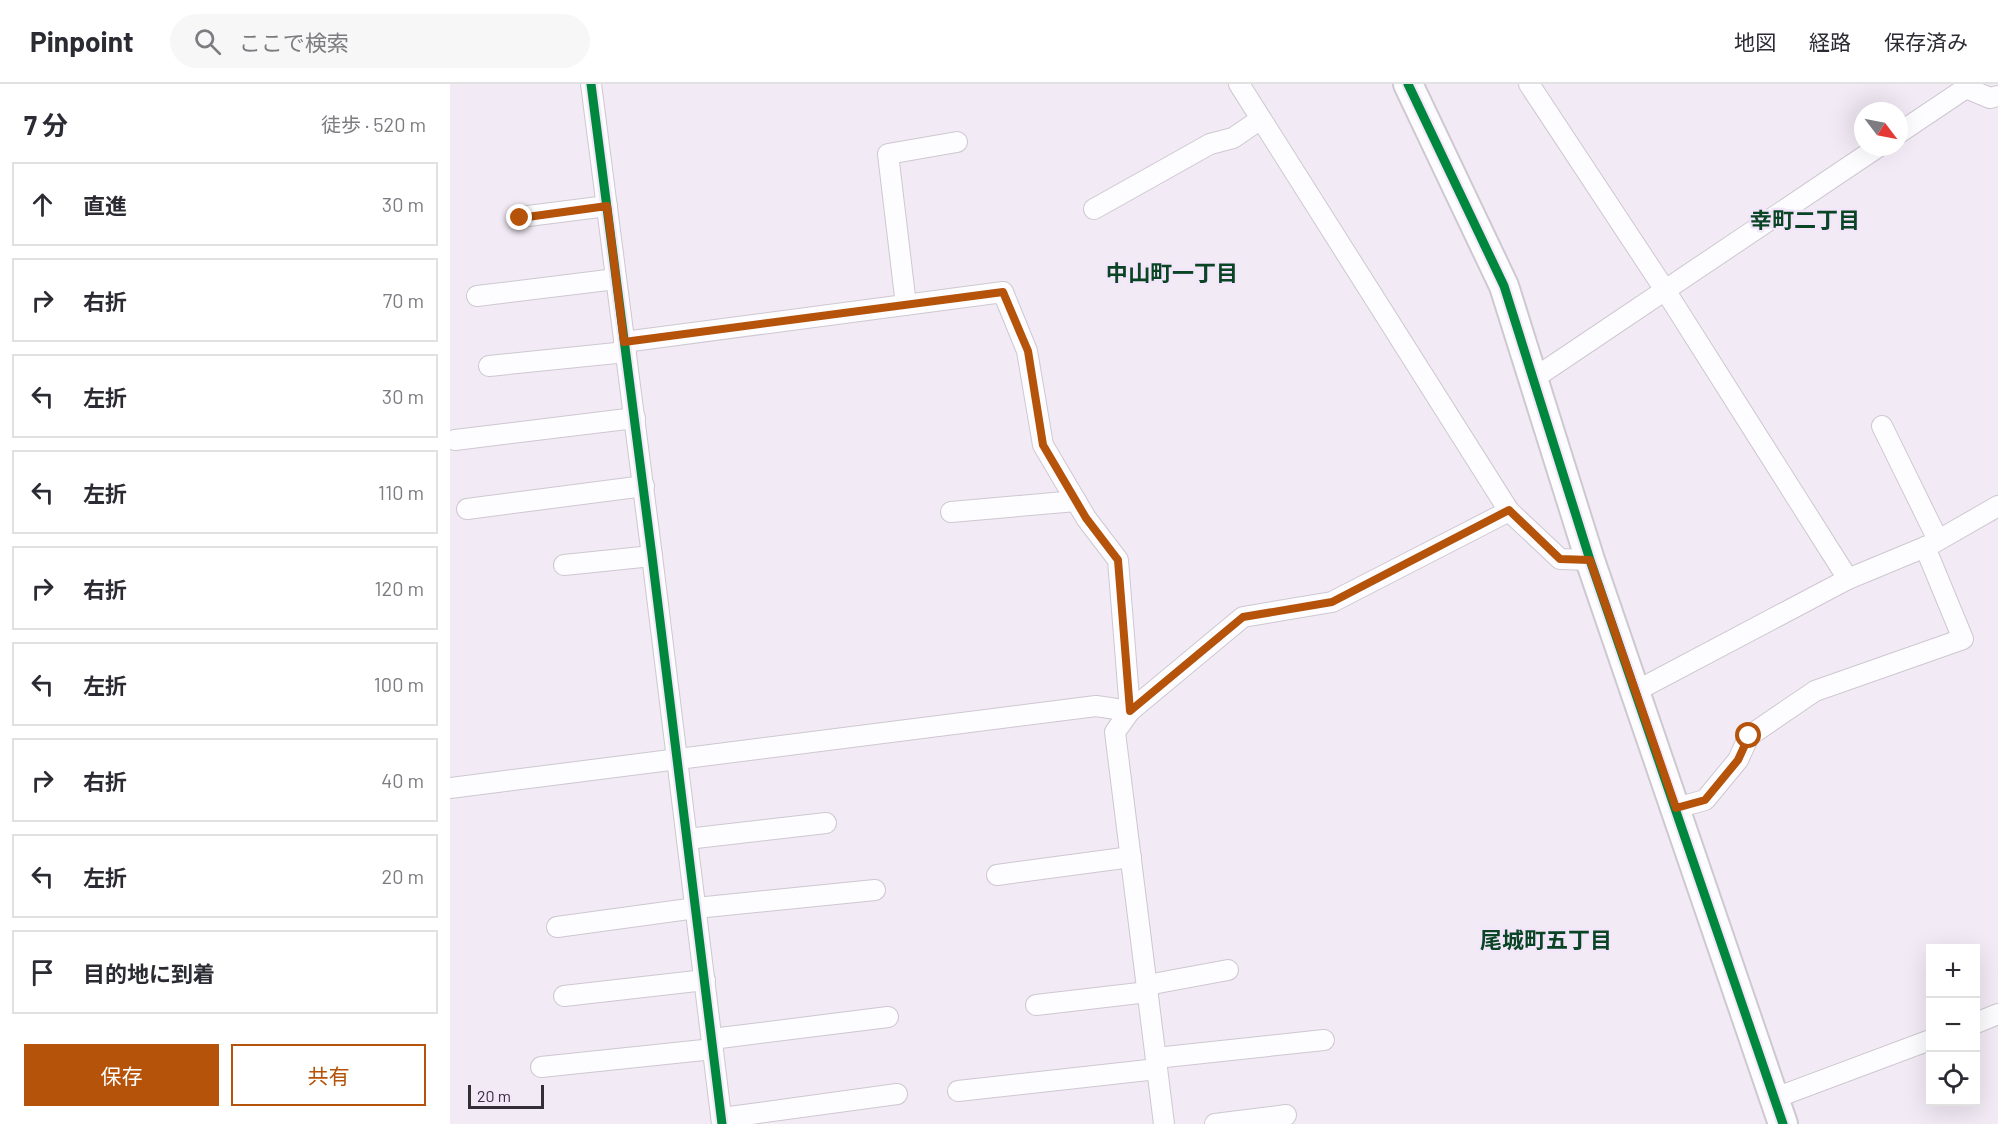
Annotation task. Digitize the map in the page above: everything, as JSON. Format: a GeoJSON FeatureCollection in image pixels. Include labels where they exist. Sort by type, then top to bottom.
{"type":"FeatureCollection","features":[{"type":"Feature","properties":{"kind":"street"},"geometry":{"type":"LineString","coordinates":[[591,84],[644,486],[722,1121],[897,1094]]}},
{"type":"Feature","properties":{"kind":"street"},"geometry":{"type":"LineString","coordinates":[[1239,84],[1509,510],[1560,559],[1590,560]]}},
{"type":"Feature","properties":{"kind":"street"},"geometry":{"type":"LineString","coordinates":[[1408,84],[1504,286],[1590,560],[1779,1111],[1926,1042]]}},
{"type":"Feature","properties":{"kind":"street"},"geometry":{"type":"LineString","coordinates":[[1529,84],[1665,290],[1848,579]]}},
{"type":"Feature","properties":{"kind":"street"},"geometry":{"type":"LineString","coordinates":[[1908,126],[1964,86],[1990,98],[1998,96]]}},
{"type":"Feature","properties":{"kind":"street"},"geometry":{"type":"LineString","coordinates":[[1094,209],[1210,144],[1233,138],[1261,119]]}},
{"type":"Feature","properties":{"kind":"street"},"geometry":{"type":"LineString","coordinates":[[906,305],[888,154],[957,142]]}},
{"type":"Feature","properties":{"kind":"street"},"geometry":{"type":"LineString","coordinates":[[1533,379],[1865,156]]}},
{"type":"Feature","properties":{"kind":"street"},"geometry":{"type":"LineString","coordinates":[[520,218],[607,206]]}},
{"type":"Feature","properties":{"kind":"street"},"geometry":{"type":"LineString","coordinates":[[477,296],[616,279]]}},
{"type":"Feature","properties":{"kind":"street"},"geometry":{"type":"LineString","coordinates":[[489,366],[1003,292],[1028,351],[1043,445],[1086,518],[1118,560],[1130,711]]}},
{"type":"Feature","properties":{"kind":"street"},"geometry":{"type":"LineString","coordinates":[[455,440],[635,418]]}},
{"type":"Feature","properties":{"kind":"street"},"geometry":{"type":"LineString","coordinates":[[1676,808],[1705,800],[1738,760],[1749,736],[1815,691],[1963,639],[1932,544],[1882,426]]}},
{"type":"Feature","properties":{"kind":"street"},"geometry":{"type":"LineString","coordinates":[[466,509],[644,486]]}},
{"type":"Feature","properties":{"kind":"street"},"geometry":{"type":"LineString","coordinates":[[951,512],[1076,501]]}},
{"type":"Feature","properties":{"kind":"street"},"geometry":{"type":"LineString","coordinates":[[1636,691],[1848,579],[1932,544],[1998,506]]}},
{"type":"Feature","properties":{"kind":"street"},"geometry":{"type":"LineString","coordinates":[[1164,1124],[1115,732],[1130,711],[1243,617],[1332,602],[1509,510]]}},
{"type":"Feature","properties":{"kind":"street"},"geometry":{"type":"LineString","coordinates":[[564,565],[652,556]]}},
{"type":"Feature","properties":{"kind":"street"},"geometry":{"type":"LineString","coordinates":[[450,788],[1096,706],[1130,711]]}},
{"type":"Feature","properties":{"kind":"street"},"geometry":{"type":"LineString","coordinates":[[687,839],[826,823]]}},
{"type":"Feature","properties":{"kind":"street"},"geometry":{"type":"LineString","coordinates":[[997,875],[1131,857]]}},
{"type":"Feature","properties":{"kind":"street"},"geometry":{"type":"LineString","coordinates":[[557,927],[696,908],[875,890]]}},
{"type":"Feature","properties":{"kind":"street"},"geometry":{"type":"LineString","coordinates":[[1036,1005],[1147,988],[1228,970]]}},
{"type":"Feature","properties":{"kind":"street"},"geometry":{"type":"LineString","coordinates":[[564,996],[705,980]]}},
{"type":"Feature","properties":{"kind":"street"},"geometry":{"type":"LineString","coordinates":[[1980,1021],[1998,1014]]}},
{"type":"Feature","properties":{"kind":"street"},"geometry":{"type":"LineString","coordinates":[[541,1067],[888,1017]]}},
{"type":"Feature","properties":{"kind":"street"},"geometry":{"type":"LineString","coordinates":[[958,1091],[1324,1040]]}},
{"type":"Feature","properties":{"kind":"street"},"geometry":{"type":"LineString","coordinates":[[1215,1124],[1286,1114]]}},
{"type":"Feature","properties":{"kind":"cycle path"},"geometry":{"type":"LineString","coordinates":[[591,84],[722,1124]]}},
{"type":"Feature","properties":{"kind":"cycle path"},"geometry":{"type":"LineString","coordinates":[[1408,84],[1504,286],[1590,560],[1783,1124]]}},
{"type":"Feature","properties":{"kind":"district","name":"幸町二丁目"},"geometry":{"type":"Point","coordinates":[1805,220]}},
{"type":"Feature","properties":{"kind":"district","name":"中山町一丁目"},"geometry":{"type":"Point","coordinates":[1172,273]}},
{"type":"Feature","properties":{"kind":"district","name":"尾城町五丁目"},"geometry":{"type":"Point","coordinates":[1546,940]}},
{"type":"Feature","properties":{"kind":"route"},"geometry":{"type":"LineString","coordinates":[[520,218],[607,206],[624,342],[1003,292],[1028,351],[1043,445],[1086,518],[1118,560],[1130,711],[1243,617],[1332,602],[1509,510],[1560,559],[1590,560],[1676,808],[1705,800],[1738,760],[1749,736]]}}]}
